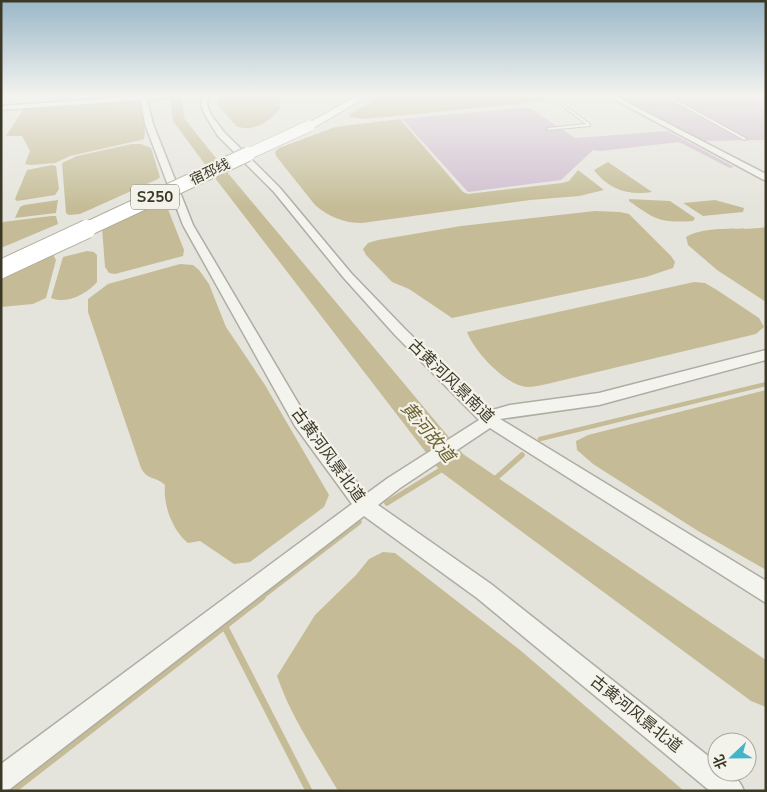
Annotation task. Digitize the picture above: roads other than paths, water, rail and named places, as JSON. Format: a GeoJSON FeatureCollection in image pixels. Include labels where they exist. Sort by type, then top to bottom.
{"type":"FeatureCollection","features":[{"type":"Feature","properties":{"kind":"main road","name":"宿邳线"},"geometry":{"type":"LineString","coordinates":[[1,256],[283,133]]}},
{"type":"Feature","properties":{"kind":"main road","name":"宿邳线"},"geometry":{"type":"LineString","coordinates":[[1,269],[285,133]]}},
{"type":"Feature","properties":{"kind":"street","name":"古黄河风景北道"},"geometry":{"type":"LineString","coordinates":[[152,133],[188,225],[301,422],[364,506],[484,590],[731,791]]}},
{"type":"Feature","properties":{"kind":"street","name":"古黄河风景南道"},"geometry":{"type":"LineString","coordinates":[[221,133],[276,190],[347,276],[485,423],[766,593]]}},
{"type":"Feature","properties":{"kind":"street"},"geometry":{"type":"LineString","coordinates":[[681,133],[766,178]]}},
{"type":"Feature","properties":{"kind":"street"},"geometry":{"type":"LineString","coordinates":[[1,780],[394,483],[495,415],[510,411],[599,399],[766,356]]}},
{"type":"Feature","properties":{"kind":"lane"},"geometry":{"type":"LineString","coordinates":[[733,133],[745,140]]}},
{"type":"Feature","properties":{"kind":"waterway","name":"黄河故道"},"geometry":{"type":"LineString","coordinates":[[189,133],[452,463],[766,686]]}},
{"type":"Feature","properties":{"kind":"waterway"},"geometry":{"type":"LineString","coordinates":[[540,439],[766,384]]}},
{"type":"Feature","properties":{"kind":"waterway"},"geometry":{"type":"LineString","coordinates":[[486,487],[522,455]]}},
{"type":"Feature","properties":{"kind":"waterway"},"geometry":{"type":"LineString","coordinates":[[387,503],[452,463]]}},
{"type":"Feature","properties":{"kind":"waterway"},"geometry":{"type":"LineString","coordinates":[[260,598],[359,522]]}},
{"type":"Feature","properties":{"kind":"waterway"},"geometry":{"type":"LineString","coordinates":[[225,626],[262,597]]}},
{"type":"Feature","properties":{"kind":"waterway"},"geometry":{"type":"LineString","coordinates":[[12,791],[225,626]]}},
{"type":"Feature","properties":{"kind":"waterway"},"geometry":{"type":"LineString","coordinates":[[225,626],[309,791]]}}]}
